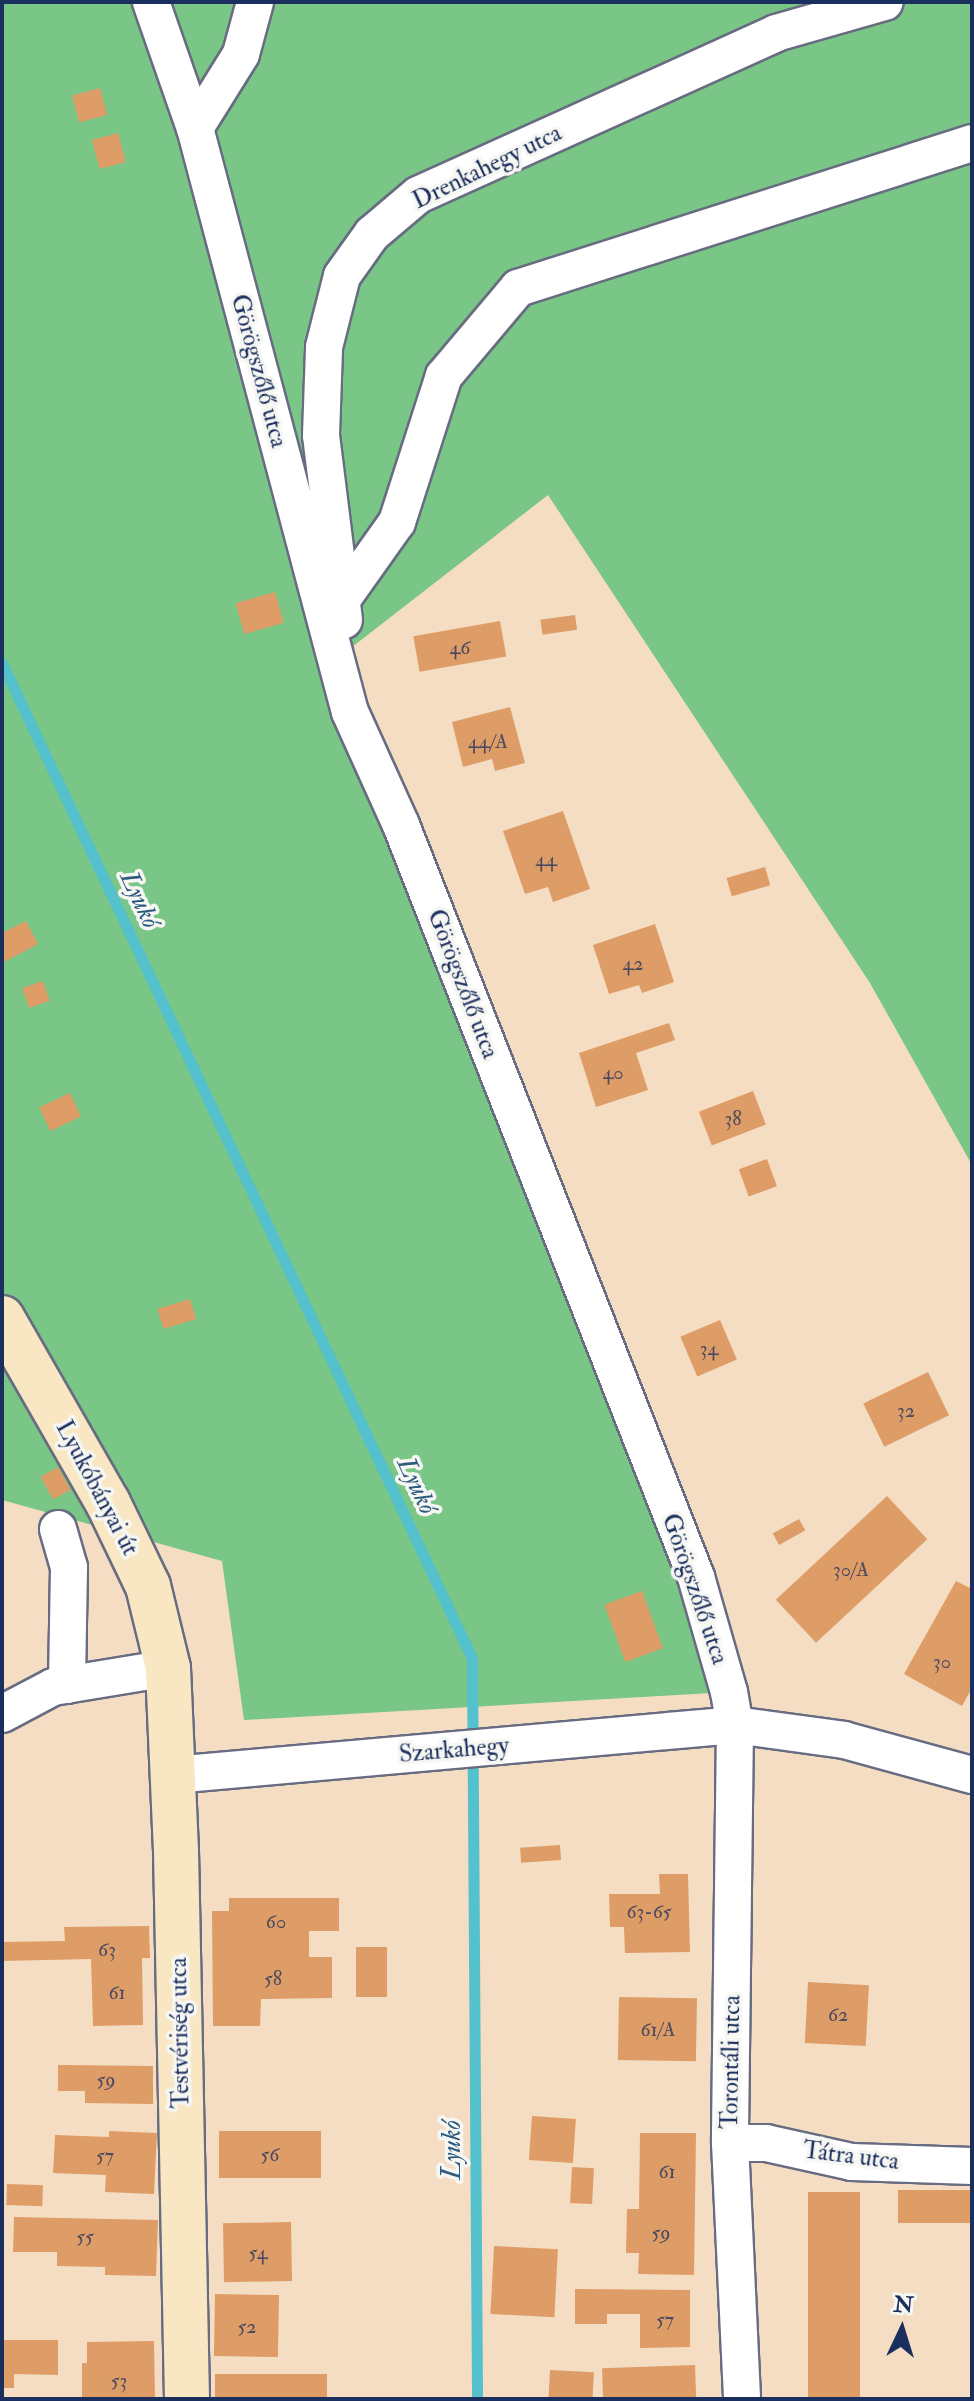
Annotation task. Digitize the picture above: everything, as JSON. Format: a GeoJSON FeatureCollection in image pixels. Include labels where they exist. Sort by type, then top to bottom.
{"type":"FeatureCollection","features":[{"type":"Feature","properties":{"kind":"main road","name":"Lyukóbányai út"},"geometry":{"type":"LineString","coordinates":[[2,1318],[108,1503],[148,1586],[168,1668]]}},
{"type":"Feature","properties":{"kind":"main road","name":"Testvériség utca"},"geometry":{"type":"LineString","coordinates":[[168,1668],[187,2399]]}},
{"type":"Feature","properties":{"kind":"street","name":"Görögszőlő utca"},"geometry":{"type":"LineString","coordinates":[[151,2],[195,128],[350,712],[401,825],[696,1577],[735,1725]]}},
{"type":"Feature","properties":{"kind":"street"},"geometry":{"type":"LineString","coordinates":[[195,128],[241,54],[255,2]]}},
{"type":"Feature","properties":{"kind":"street","name":"Drenkahegy utca"},"geometry":{"type":"LineString","coordinates":[[350,712],[343,598],[321,435],[324,347],[342,276],[372,234],[418,195],[776,33],[885,2]]}},
{"type":"Feature","properties":{"kind":"street"},"geometry":{"type":"LineString","coordinates":[[343,598],[397,522],[444,376],[518,288],[972,143]]}},
{"type":"Feature","properties":{"kind":"street"},"geometry":{"type":"LineString","coordinates":[[58,1529],[69,1567],[67,1685]]}},
{"type":"Feature","properties":{"kind":"street"},"geometry":{"type":"LineString","coordinates":[[2,1714],[53,1687],[168,1668]]}},
{"type":"Feature","properties":{"kind":"street"},"geometry":{"type":"LineString","coordinates":[[735,1725],[844,1740],[972,1775]]}},
{"type":"Feature","properties":{"kind":"street","name":"Szarkahegy"},"geometry":{"type":"LineString","coordinates":[[173,1775],[735,1725]]}},
{"type":"Feature","properties":{"kind":"street","name":"Torontáli utca"},"geometry":{"type":"LineString","coordinates":[[735,1725],[730,2143],[742,2399]]}},
{"type":"Feature","properties":{"kind":"street","name":"Tátra utca"},"geometry":{"type":"LineString","coordinates":[[730,2143],[766,2143],[852,2162],[972,2166]]}},
{"type":"Feature","properties":{"kind":"green space"},"geometry":{"type":"Polygon","coordinates":[[[2,2],[972,2],[972,1165],[870,983],[548,495],[343,654],[729,1692],[244,1720],[222,1561],[2,1500],[2,2]]]}},
{"type":"Feature","properties":{"kind":"building"},"geometry":{"type":"Polygon","coordinates":[[[100,88],[107,115],[79,123],[72,96],[100,88]]]}},
{"type":"Feature","properties":{"kind":"building"},"geometry":{"type":"Polygon","coordinates":[[[118,133],[126,162],[100,169],[92,140],[118,133]]]}},
{"type":"Feature","properties":{"kind":"building"},"geometry":{"type":"Polygon","coordinates":[[[275,592],[284,623],[244,634],[236,603],[275,592]]]}},
{"type":"Feature","properties":{"kind":"building"},"geometry":{"type":"Polygon","coordinates":[[[575,615],[577,630],[542,635],[540,620],[575,615]]]}},
{"type":"Feature","properties":{"kind":"building"},"geometry":{"type":"Polygon","coordinates":[[[500,621],[506,656],[420,672],[413,636],[500,621]]]}},
{"type":"Feature","properties":{"kind":"building"},"geometry":{"type":"Polygon","coordinates":[[[510,707],[525,763],[495,771],[492,759],[463,767],[452,722],[510,707]]]}},
{"type":"Feature","properties":{"kind":"building"},"geometry":{"type":"Polygon","coordinates":[[[563,811],[590,889],[553,902],[548,887],[525,894],[503,831],[563,811]]]}},
{"type":"Feature","properties":{"kind":"building"},"geometry":{"type":"Polygon","coordinates":[[[765,867],[770,885],[732,896],[727,878],[765,867]]]}},
{"type":"Feature","properties":{"kind":"building"},"geometry":{"type":"Polygon","coordinates":[[[26,921],[38,944],[4,962],[2,933],[26,921]]]}},
{"type":"Feature","properties":{"kind":"building"},"geometry":{"type":"Polygon","coordinates":[[[655,924],[674,982],[642,993],[639,985],[609,994],[593,945],[655,924]]]}},
{"type":"Feature","properties":{"kind":"building"},"geometry":{"type":"Polygon","coordinates":[[[43,981],[50,1001],[29,1008],[22,988],[43,981]]]}},
{"type":"Feature","properties":{"kind":"building"},"geometry":{"type":"Polygon","coordinates":[[[669,1023],[675,1040],[636,1053],[648,1090],[596,1107],[579,1053],[669,1023]]]}},
{"type":"Feature","properties":{"kind":"building"},"geometry":{"type":"Polygon","coordinates":[[[753,1091],[766,1125],[712,1145],[699,1112],[753,1091]]]}},
{"type":"Feature","properties":{"kind":"building"},"geometry":{"type":"Polygon","coordinates":[[[70,1093],[81,1117],[50,1131],[39,1107],[70,1093]]]}},
{"type":"Feature","properties":{"kind":"building"},"geometry":{"type":"Polygon","coordinates":[[[767,1159],[777,1186],[749,1197],[739,1169],[767,1159]]]}},
{"type":"Feature","properties":{"kind":"building"},"geometry":{"type":"Polygon","coordinates":[[[190,1299],[196,1319],[164,1329],[157,1309],[190,1299]]]}},
{"type":"Feature","properties":{"kind":"building"},"geometry":{"type":"Polygon","coordinates":[[[720,1320],[737,1360],[697,1376],[680,1337],[720,1320]]]}},
{"type":"Feature","properties":{"kind":"building"},"geometry":{"type":"Polygon","coordinates":[[[928,1372],[949,1415],[884,1447],[863,1404],[928,1372]]]}},
{"type":"Feature","properties":{"kind":"building"},"geometry":{"type":"Polygon","coordinates":[[[58,1467],[71,1490],[53,1499],[41,1477],[58,1467]]]}},
{"type":"Feature","properties":{"kind":"building"},"geometry":{"type":"Polygon","coordinates":[[[887,1496],[927,1539],[816,1643],[776,1600],[887,1496]]]}},
{"type":"Feature","properties":{"kind":"building"},"geometry":{"type":"Polygon","coordinates":[[[799,1519],[805,1530],[779,1545],[773,1534],[799,1519]]]}},
{"type":"Feature","properties":{"kind":"building"},"geometry":{"type":"Polygon","coordinates":[[[956,1581],[972,1589],[972,1688],[962,1706],[904,1674],[956,1581]]]}},
{"type":"Feature","properties":{"kind":"building"},"geometry":{"type":"Polygon","coordinates":[[[642,1591],[663,1648],[625,1662],[604,1605],[642,1591]]]}},
{"type":"Feature","properties":{"kind":"building"},"geometry":{"type":"Polygon","coordinates":[[[560,1845],[561,1860],[521,1863],[520,1848],[560,1845]]]}},
{"type":"Feature","properties":{"kind":"building"},"geometry":{"type":"Polygon","coordinates":[[[659,1874],[688,1874],[690,1952],[625,1953],[624,1927],[610,1927],[609,1894],[660,1894],[659,1874]]]}},
{"type":"Feature","properties":{"kind":"building"},"geometry":{"type":"Polygon","coordinates":[[[229,1898],[339,1898],[339,1931],[309,1931],[309,1957],[332,1957],[332,1998],[261,1999],[260,2026],[213,2026],[212,1911],[229,1911],[229,1898]]]}},
{"type":"Feature","properties":{"kind":"building"},"geometry":{"type":"Polygon","coordinates":[[[149,1926],[150,1958],[142,1958],[143,2025],[93,2026],[91,1959],[2,1961],[2,1942],[65,1941],[64,1927],[149,1926]]]}},
{"type":"Feature","properties":{"kind":"building"},"geometry":{"type":"Polygon","coordinates":[[[356,1947],[387,1947],[387,1997],[356,1997],[356,1947]]]}},
{"type":"Feature","properties":{"kind":"building"},"geometry":{"type":"Polygon","coordinates":[[[808,1982],[869,1985],[866,2046],[805,2043],[808,1982]]]}},
{"type":"Feature","properties":{"kind":"building"},"geometry":{"type":"Polygon","coordinates":[[[619,1997],[697,1998],[696,2061],[618,2060],[619,1997]]]}},
{"type":"Feature","properties":{"kind":"building"},"geometry":{"type":"Polygon","coordinates":[[[58,2065],[153,2066],[153,2104],[85,2103],[85,2091],[58,2091],[58,2065]]]}},
{"type":"Feature","properties":{"kind":"building"},"geometry":{"type":"Polygon","coordinates":[[[532,2116],[576,2119],[573,2163],[529,2160],[532,2116]]]}},
{"type":"Feature","properties":{"kind":"building"},"geometry":{"type":"Polygon","coordinates":[[[109,2131],[157,2133],[154,2194],[105,2192],[106,2175],[53,2173],[55,2135],[109,2137],[109,2131]]]}},
{"type":"Feature","properties":{"kind":"building"},"geometry":{"type":"Polygon","coordinates":[[[219,2131],[321,2131],[321,2178],[219,2178],[219,2131]]]}},
{"type":"Feature","properties":{"kind":"building"},"geometry":{"type":"Polygon","coordinates":[[[640,2133],[696,2133],[694,2275],[638,2274],[639,2253],[626,2253],[627,2209],[639,2209],[640,2133]]]}},
{"type":"Feature","properties":{"kind":"building"},"geometry":{"type":"Polygon","coordinates":[[[572,2167],[594,2168],[592,2204],[570,2203],[572,2167]]]}},
{"type":"Feature","properties":{"kind":"building"},"geometry":{"type":"Polygon","coordinates":[[[7,2184],[43,2185],[42,2206],[6,2205],[7,2184]]]}},
{"type":"Feature","properties":{"kind":"building"},"geometry":{"type":"Polygon","coordinates":[[[898,2190],[972,2190],[972,2223],[898,2223],[898,2190]]]}},
{"type":"Feature","properties":{"kind":"building"},"geometry":{"type":"Polygon","coordinates":[[[808,2192],[860,2192],[860,2399],[808,2399],[808,2192]]]}},
{"type":"Feature","properties":{"kind":"building"},"geometry":{"type":"Polygon","coordinates":[[[14,2217],[158,2220],[156,2276],[105,2275],[105,2267],[57,2266],[57,2252],[13,2252],[14,2217]]]}},
{"type":"Feature","properties":{"kind":"building"},"geometry":{"type":"Polygon","coordinates":[[[291,2222],[292,2281],[224,2282],[223,2223],[291,2222]]]}},
{"type":"Feature","properties":{"kind":"building"},"geometry":{"type":"Polygon","coordinates":[[[494,2246],[558,2249],[554,2317],[490,2314],[494,2246]]]}},
{"type":"Feature","properties":{"kind":"building"},"geometry":{"type":"Polygon","coordinates":[[[575,2289],[690,2290],[690,2347],[640,2348],[640,2314],[607,2314],[607,2324],[575,2324],[575,2289]]]}},
{"type":"Feature","properties":{"kind":"building"},"geometry":{"type":"Polygon","coordinates":[[[215,2294],[279,2295],[278,2357],[214,2356],[215,2294]]]}},
{"type":"Feature","properties":{"kind":"building"},"geometry":{"type":"Polygon","coordinates":[[[2,2340],[58,2340],[58,2375],[14,2374],[14,2388],[2,2388],[2,2340]]]}},
{"type":"Feature","properties":{"kind":"building"},"geometry":{"type":"Polygon","coordinates":[[[154,2341],[155,2399],[82,2397],[82,2363],[87,2363],[87,2342],[154,2341]]]}},
{"type":"Feature","properties":{"kind":"building"},"geometry":{"type":"Polygon","coordinates":[[[695,2365],[696,2399],[603,2399],[602,2368],[695,2365]]]}},
{"type":"Feature","properties":{"kind":"building"},"geometry":{"type":"Polygon","coordinates":[[[550,2370],[594,2372],[593,2399],[548,2399],[550,2370]]]}},
{"type":"Feature","properties":{"kind":"building"},"geometry":{"type":"Polygon","coordinates":[[[215,2374],[327,2374],[327,2399],[215,2399],[215,2374]]]}},
{"type":"Feature","properties":{"kind":"waterway","name":"Lyukó"},"geometry":{"type":"LineString","coordinates":[[2,663],[472,1658],[477,2399]]}}]}
